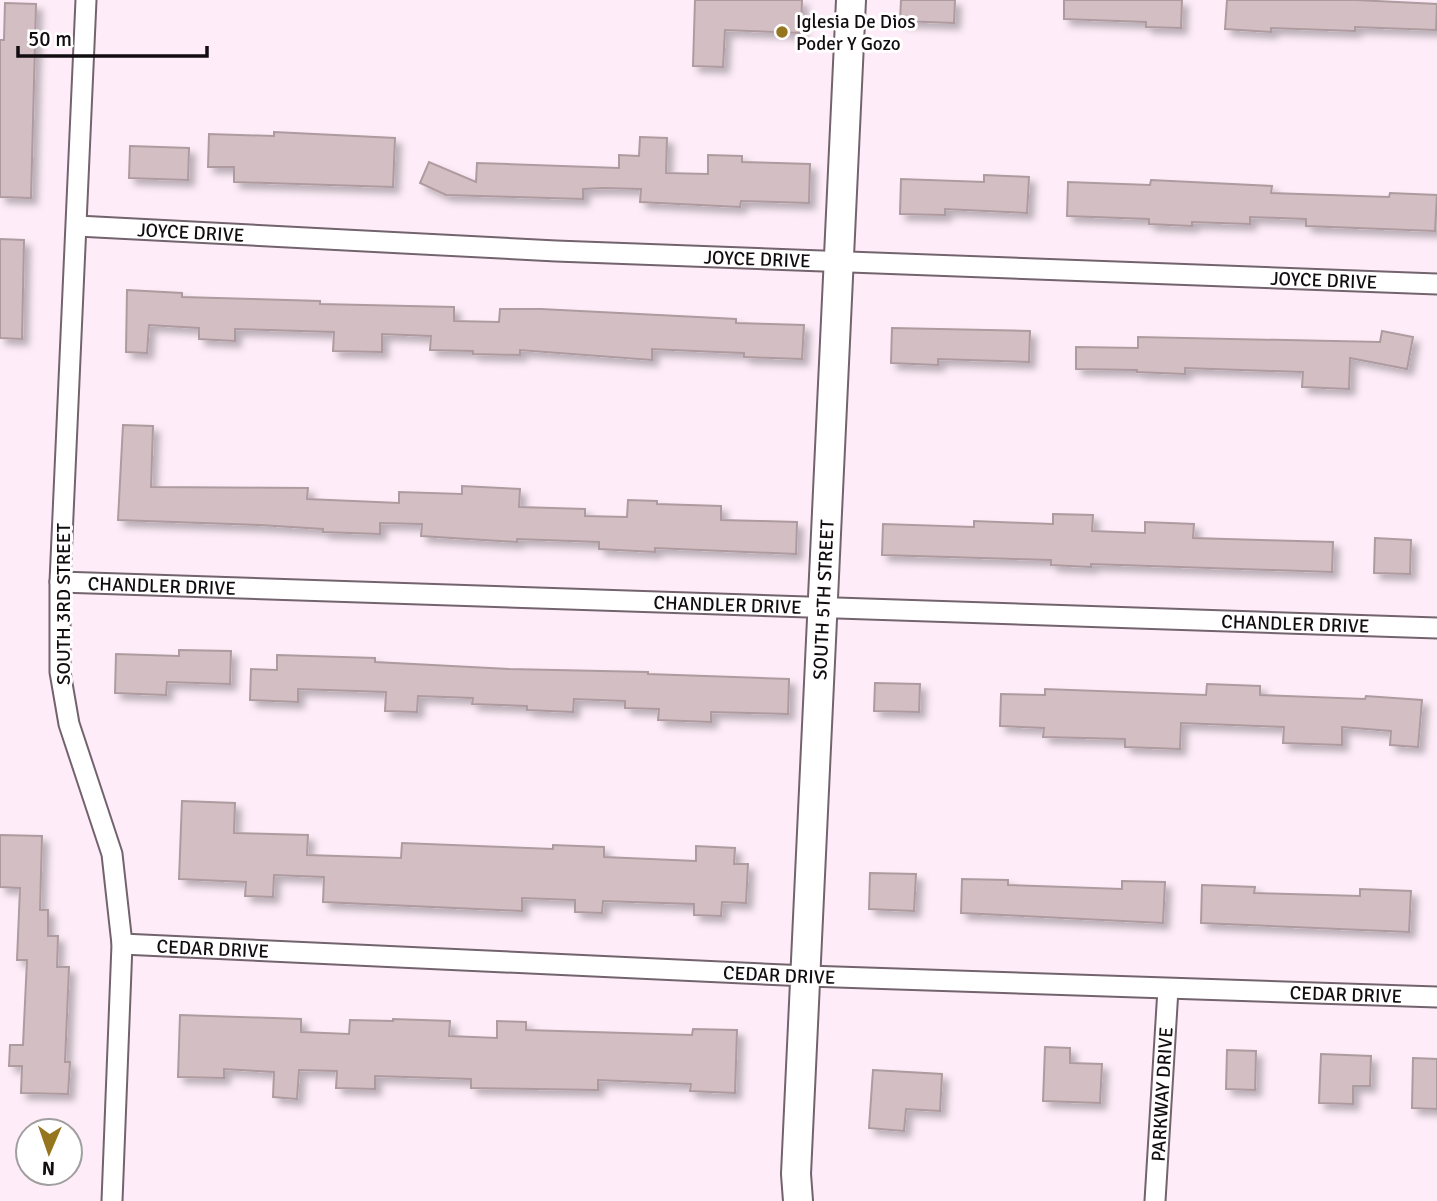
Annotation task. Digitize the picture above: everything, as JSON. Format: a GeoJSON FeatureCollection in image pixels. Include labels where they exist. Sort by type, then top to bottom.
{"type":"FeatureCollection","features":[{"type":"Feature","properties":{"kind":"street","name":"SOUTH 3RD STREET"},"geometry":{"type":"LineString","coordinates":[[86,0],[60,582],[60,672],[69,724],[112,854],[122,944],[111,1201]]}},
{"type":"Feature","properties":{"kind":"street","name":"SOUTH 5TH STREET"},"geometry":{"type":"LineString","coordinates":[[798,1201],[796,1174],[850,0]]}},
{"type":"Feature","properties":{"kind":"street","name":"JOYCE DRIVE"},"geometry":{"type":"LineString","coordinates":[[77,226],[838,262],[1437,285]]}},
{"type":"Feature","properties":{"kind":"street","name":"CHANDLER DRIVE"},"geometry":{"type":"LineString","coordinates":[[60,582],[1437,628]]}},
{"type":"Feature","properties":{"kind":"street","name":"CEDAR DRIVE"},"geometry":{"type":"LineString","coordinates":[[122,944],[807,976],[1437,997]]}},
{"type":"Feature","properties":{"kind":"street","name":"PARKWAY DRIVE"},"geometry":{"type":"LineString","coordinates":[[1155,1201],[1168,989]]}},
{"type":"Feature","properties":{"kind":"building","name":"Iglesia De Dios Poder Y Gozo"},"geometry":{"type":"Polygon","coordinates":[[[695,0],[802,0],[801,33],[725,30],[723,67],[693,66],[695,0]]]}},
{"type":"Feature","properties":{"kind":"building"},"geometry":{"type":"Polygon","coordinates":[[[901,0],[955,0],[954,23],[900,21],[901,0]]]}},
{"type":"Feature","properties":{"kind":"building"},"geometry":{"type":"Polygon","coordinates":[[[1064,0],[1182,0],[1181,28],[1146,27],[1146,22],[1064,19],[1064,0]]]}},
{"type":"Feature","properties":{"kind":"building"},"geometry":{"type":"Polygon","coordinates":[[[1227,0],[1356,0],[1437,4],[1436,30],[1271,28],[1271,32],[1225,29],[1227,0]]]}},
{"type":"Feature","properties":{"kind":"building"},"geometry":{"type":"Polygon","coordinates":[[[5,3],[36,4],[31,198],[0,197],[0,40],[4,40],[5,3]]]}},
{"type":"Feature","properties":{"kind":"building"},"geometry":{"type":"Polygon","coordinates":[[[274,132],[395,138],[393,187],[234,182],[234,167],[208,167],[209,134],[274,136],[274,132]]]}},
{"type":"Feature","properties":{"kind":"building"},"geometry":{"type":"Polygon","coordinates":[[[640,137],[667,138],[666,173],[708,174],[708,155],[742,156],[742,162],[810,164],[809,203],[741,201],[740,207],[640,202],[641,189],[603,188],[583,189],[583,199],[446,195],[420,183],[429,162],[476,182],[477,163],[619,168],[619,155],[639,156],[640,137]]]}},
{"type":"Feature","properties":{"kind":"building"},"geometry":{"type":"Polygon","coordinates":[[[130,146],[189,148],[188,180],[129,178],[130,146]]]}},
{"type":"Feature","properties":{"kind":"building"},"geometry":{"type":"Polygon","coordinates":[[[984,175],[1029,177],[1027,213],[945,209],[945,215],[900,214],[901,179],[984,182],[984,175]]]}},
{"type":"Feature","properties":{"kind":"building"},"geometry":{"type":"Polygon","coordinates":[[[1151,180],[1272,186],[1271,193],[1389,197],[1390,193],[1437,195],[1435,231],[1306,226],[1306,219],[1250,217],[1250,224],[1192,222],[1192,226],[1149,224],[1149,219],[1067,216],[1068,182],[1150,185],[1151,180]]]}},
{"type":"Feature","properties":{"kind":"building"},"geometry":{"type":"Polygon","coordinates":[[[0,239],[24,240],[22,339],[0,338],[0,239]]]}},
{"type":"Feature","properties":{"kind":"building"},"geometry":{"type":"Polygon","coordinates":[[[127,290],[182,293],[182,297],[454,307],[454,321],[499,322],[500,309],[541,309],[736,319],[736,323],[804,325],[802,359],[744,357],[744,353],[652,349],[652,360],[520,350],[520,355],[473,354],[473,351],[430,350],[431,336],[382,334],[382,352],[333,351],[334,332],[235,329],[235,341],[199,339],[199,328],[149,325],[147,353],[126,352],[127,290]]]}},
{"type":"Feature","properties":{"kind":"building"},"geometry":{"type":"Polygon","coordinates":[[[892,328],[1030,331],[1029,362],[938,359],[938,365],[891,363],[892,328]]]}},
{"type":"Feature","properties":{"kind":"building"},"geometry":{"type":"Polygon","coordinates":[[[1382,331],[1413,337],[1407,369],[1350,358],[1349,389],[1302,387],[1303,372],[1185,368],[1185,374],[1076,369],[1076,347],[1138,348],[1138,337],[1380,342],[1382,331]]]}},
{"type":"Feature","properties":{"kind":"building"},"geometry":{"type":"Polygon","coordinates":[[[123,425],[153,426],[151,487],[308,488],[307,499],[399,503],[399,492],[462,494],[462,486],[520,489],[519,507],[585,509],[585,516],[627,517],[628,500],[657,501],[657,504],[721,506],[721,520],[797,522],[796,554],[655,548],[655,552],[599,549],[599,542],[517,539],[517,542],[421,536],[422,524],[380,523],[380,534],[323,532],[323,529],[260,525],[118,520],[123,425]]]}},
{"type":"Feature","properties":{"kind":"building"},"geometry":{"type":"Polygon","coordinates":[[[1053,514],[1093,515],[1092,531],[1145,533],[1145,522],[1194,524],[1193,538],[1333,542],[1332,572],[1091,564],[1091,567],[1051,565],[1051,560],[882,555],[883,524],[974,527],[974,521],[1053,524],[1053,514]]]}},
{"type":"Feature","properties":{"kind":"building"},"geometry":{"type":"Polygon","coordinates":[[[1375,538],[1411,540],[1410,574],[1374,573],[1375,538]]]}},
{"type":"Feature","properties":{"kind":"building"},"geometry":{"type":"Polygon","coordinates":[[[179,650],[231,651],[230,684],[167,682],[166,695],[115,693],[116,654],[179,656],[179,650]]]}},
{"type":"Feature","properties":{"kind":"building"},"geometry":{"type":"Polygon","coordinates":[[[277,655],[375,658],[375,662],[509,669],[789,679],[788,714],[711,712],[711,722],[658,720],[659,709],[625,708],[625,701],[574,699],[573,712],[527,710],[527,706],[472,704],[473,698],[418,696],[417,712],[385,711],[386,692],[298,689],[298,702],[250,700],[251,669],[277,670],[277,655]]]}},
{"type":"Feature","properties":{"kind":"building"},"geometry":{"type":"Polygon","coordinates":[[[875,683],[920,684],[919,712],[874,711],[875,683]]]}},
{"type":"Feature","properties":{"kind":"building"},"geometry":{"type":"Polygon","coordinates":[[[1207,684],[1260,686],[1260,695],[1365,699],[1366,696],[1422,700],[1418,747],[1390,745],[1391,731],[1342,727],[1342,745],[1283,743],[1284,727],[1181,723],[1180,749],[1125,747],[1125,739],[1043,737],[1044,728],[1000,726],[1001,694],[1045,695],[1045,689],[1206,695],[1207,684]]]}},
{"type":"Feature","properties":{"kind":"building"},"geometry":{"type":"Polygon","coordinates":[[[182,801],[235,803],[234,833],[308,835],[307,855],[401,858],[402,843],[553,849],[553,845],[604,847],[604,857],[696,861],[696,846],[735,848],[734,864],[748,864],[746,903],[722,902],[721,916],[694,915],[694,904],[603,901],[602,913],[575,912],[575,900],[522,898],[522,911],[323,902],[324,877],[274,875],[273,897],[245,896],[246,882],[179,879],[182,801]]]}},
{"type":"Feature","properties":{"kind":"building"},"geometry":{"type":"Polygon","coordinates":[[[0,835],[42,836],[40,910],[48,910],[48,936],[58,936],[57,967],[69,967],[65,1062],[70,1062],[68,1094],[21,1093],[22,1066],[9,1066],[10,1045],[23,1045],[27,960],[17,960],[20,888],[0,887],[0,835]]]}},
{"type":"Feature","properties":{"kind":"building"},"geometry":{"type":"Polygon","coordinates":[[[870,873],[916,874],[914,911],[869,909],[870,873]]]}},
{"type":"Feature","properties":{"kind":"building"},"geometry":{"type":"Polygon","coordinates":[[[962,879],[1008,880],[1008,885],[1122,889],[1122,881],[1165,882],[1163,923],[961,913],[962,879]]]}},
{"type":"Feature","properties":{"kind":"building"},"geometry":{"type":"Polygon","coordinates":[[[1202,885],[1255,887],[1254,893],[1360,896],[1360,889],[1411,891],[1409,932],[1201,923],[1202,885]]]}},
{"type":"Feature","properties":{"kind":"building"},"geometry":{"type":"Polygon","coordinates":[[[180,1015],[301,1019],[301,1032],[349,1034],[350,1020],[450,1021],[449,1036],[497,1038],[497,1021],[526,1022],[526,1030],[692,1035],[693,1029],[737,1030],[735,1093],[690,1091],[691,1084],[598,1080],[598,1090],[471,1088],[471,1079],[375,1076],[375,1089],[336,1088],[337,1071],[299,1070],[297,1099],[273,1097],[274,1072],[224,1069],[224,1078],[178,1077],[180,1015]]]}},
{"type":"Feature","properties":{"kind":"building"},"geometry":{"type":"Polygon","coordinates":[[[1045,1047],[1070,1048],[1070,1063],[1102,1064],[1100,1103],[1043,1101],[1045,1047]]]}},
{"type":"Feature","properties":{"kind":"building"},"geometry":{"type":"Polygon","coordinates":[[[1227,1050],[1256,1051],[1255,1090],[1226,1089],[1227,1050]]]}},
{"type":"Feature","properties":{"kind":"building"},"geometry":{"type":"Polygon","coordinates":[[[1321,1054],[1371,1056],[1370,1086],[1353,1086],[1353,1104],[1319,1103],[1321,1054]]]}},
{"type":"Feature","properties":{"kind":"building"},"geometry":{"type":"Polygon","coordinates":[[[1413,1058],[1437,1059],[1437,1109],[1412,1108],[1413,1058]]]}},
{"type":"Feature","properties":{"kind":"building"},"geometry":{"type":"Polygon","coordinates":[[[873,1070],[942,1074],[940,1111],[906,1109],[904,1131],[869,1128],[873,1070]]]}},
{"type":"Feature","properties":{"kind":"place","name":"Iglesia De Dios Poder Y Gozo"},"geometry":{"type":"Point","coordinates":[782,32]}}]}
